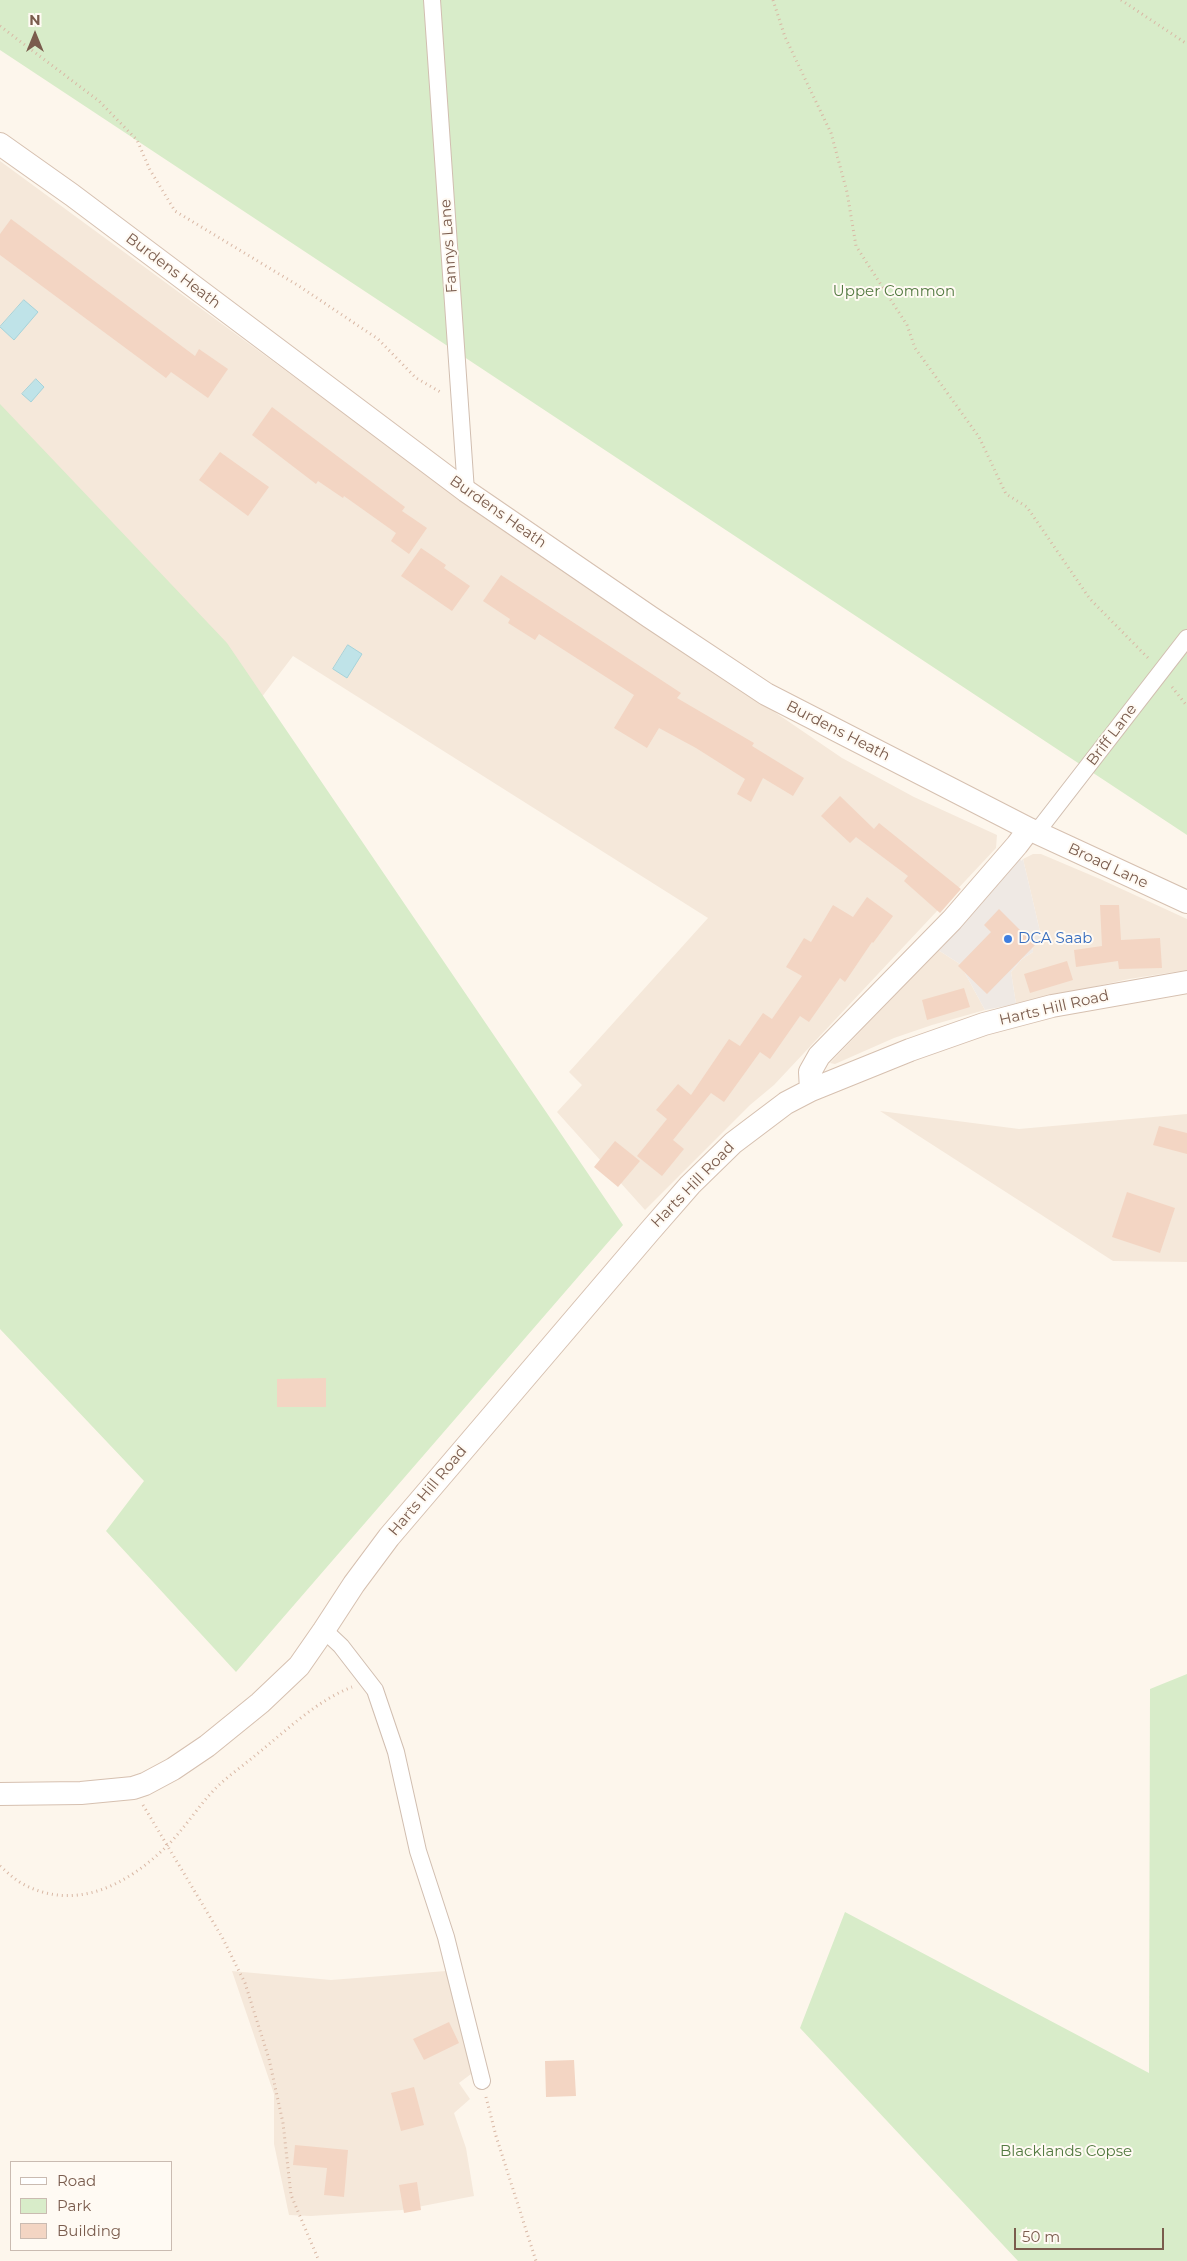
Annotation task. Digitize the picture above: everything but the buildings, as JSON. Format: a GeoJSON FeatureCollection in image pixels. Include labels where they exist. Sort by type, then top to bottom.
{"type":"FeatureCollection","features":[{"type":"Feature","properties":{"kind":"street","name":"Fannys Lane"},"geometry":{"type":"LineString","coordinates":[[432,0],[466,492]]}},
{"type":"Feature","properties":{"kind":"street","name":"Burdens Heath"},"geometry":{"type":"LineString","coordinates":[[0,144],[72,195],[466,492],[650,617],[766,694],[1032,831]]}},
{"type":"Feature","properties":{"kind":"street","name":"Briff Lane"},"geometry":{"type":"LineString","coordinates":[[1032,831],[1187,638]]}},
{"type":"Feature","properties":{"kind":"street","name":"Broad Lane"},"geometry":{"type":"LineString","coordinates":[[1032,831],[1187,902]]}},
{"type":"Feature","properties":{"kind":"street"},"geometry":{"type":"LineString","coordinates":[[811,1090],[810,1072],[819,1056],[952,920],[1032,831]]}},
{"type":"Feature","properties":{"kind":"street","name":"Harts Hill Road"},"geometry":{"type":"LineString","coordinates":[[0,1794],[81,1793],[133,1788],[145,1784],[173,1768],[230,1728],[299,1666],[354,1584],[389,1537],[690,1185],[733,1143],[786,1103],[811,1090],[910,1050],[984,1024],[1052,1006],[1187,982]]}},
{"type":"Feature","properties":{"kind":"street"},"geometry":{"type":"LineString","coordinates":[[324,1630],[341,1646],[375,1690],[396,1752],[418,1851],[446,1937],[482,2081]]}},
{"type":"Feature","properties":{"kind":"path"},"geometry":{"type":"LineString","coordinates":[[773,0],[785,37],[830,133],[847,192],[856,246],[907,325],[915,348],[979,437],[1006,494],[1027,507],[1090,599],[1140,648],[1187,706]]}},
{"type":"Feature","properties":{"kind":"path"},"geometry":{"type":"LineString","coordinates":[[1122,0],[1187,44]]}},
{"type":"Feature","properties":{"kind":"path"},"geometry":{"type":"LineString","coordinates":[[0,26],[99,101],[137,140],[150,170],[175,211],[307,291],[378,339],[416,378],[460,404]]}},
{"type":"Feature","properties":{"kind":"path"},"geometry":{"type":"LineString","coordinates":[[0,1866],[21,1883],[49,1893],[75,1897],[103,1890],[133,1873],[167,1846],[214,1790],[329,1697],[352,1687],[375,1690]]}},
{"type":"Feature","properties":{"kind":"path"},"geometry":{"type":"LineString","coordinates":[[133,1788],[222,1937],[245,1983],[268,2059],[281,2114],[291,2195],[319,2261]]}},
{"type":"Feature","properties":{"kind":"path"},"geometry":{"type":"LineString","coordinates":[[482,2081],[496,2136],[536,2261]]}},
{"type":"Feature","properties":{"kind":"shaded area"},"geometry":{"type":"Polygon","coordinates":[[[0,161],[466,503],[842,758],[914,797],[997,835],[996,848],[774,1085],[750,1105],[645,1210],[557,1112],[582,1085],[569,1072],[708,918],[293,656],[226,744],[0,450],[0,161]]]}},
{"type":"Feature","properties":{"kind":"shaded area"},"geometry":{"type":"Polygon","coordinates":[[[1019,853],[1021,861],[1023,859],[1042,940],[1035,945],[1032,943],[1033,952],[1022,959],[1011,972],[1016,1004],[985,1010],[960,964],[938,950],[1019,853]]]}},
{"type":"Feature","properties":{"kind":"shaded area"},"geometry":{"type":"Polygon","coordinates":[[[1033,854],[1041,854],[1187,919],[1187,970],[1129,979],[1016,1004],[1011,972],[1022,959],[1033,952],[1032,943],[1042,940],[1023,859],[1033,854]]]}},
{"type":"Feature","properties":{"kind":"shaded area"},"geometry":{"type":"Polygon","coordinates":[[[938,950],[960,964],[985,1010],[932,1025],[894,1038],[835,1064],[830,1063],[938,950]]]}},
{"type":"Feature","properties":{"kind":"shaded area"},"geometry":{"type":"Polygon","coordinates":[[[880,1111],[1019,1129],[1187,1114],[1187,1262],[1113,1261],[880,1111]]]}},
{"type":"Feature","properties":{"kind":"shaded area"},"geometry":{"type":"Polygon","coordinates":[[[459,1970],[475,2071],[459,2083],[470,2099],[454,2113],[466,2148],[474,2196],[402,2210],[311,2216],[289,2215],[274,2144],[274,2094],[232,1971],[331,1980],[459,1970]]]}},
{"type":"Feature","properties":{"kind":"green space","name":"Upper Common"},"geometry":{"type":"Polygon","coordinates":[[[0,0],[1187,0],[1187,835],[0,50],[0,0]]]}},
{"type":"Feature","properties":{"kind":"green space"},"geometry":{"type":"Polygon","coordinates":[[[0,404],[227,643],[623,1225],[236,1672],[106,1531],[144,1481],[0,1329],[0,404]]]}},
{"type":"Feature","properties":{"kind":"green space","name":"Blacklands Copse"},"geometry":{"type":"Polygon","coordinates":[[[1187,1674],[1187,2261],[1018,2261],[800,2028],[845,1912],[1149,2073],[1150,1689],[1187,1674]]]}},
{"type":"Feature","properties":{"kind":"water"},"geometry":{"type":"Polygon","coordinates":[[[24,300],[38,312],[14,340],[0,327],[24,300]]]}},
{"type":"Feature","properties":{"kind":"water"},"geometry":{"type":"Polygon","coordinates":[[[36,379],[44,387],[31,402],[22,394],[36,379]]]}},
{"type":"Feature","properties":{"kind":"water"},"geometry":{"type":"Polygon","coordinates":[[[348,645],[362,654],[347,678],[333,669],[348,645]]]}},
{"type":"Feature","properties":{"kind":"place","name":"DCA Saab"},"geometry":{"type":"Point","coordinates":[1008,939]}}]}
